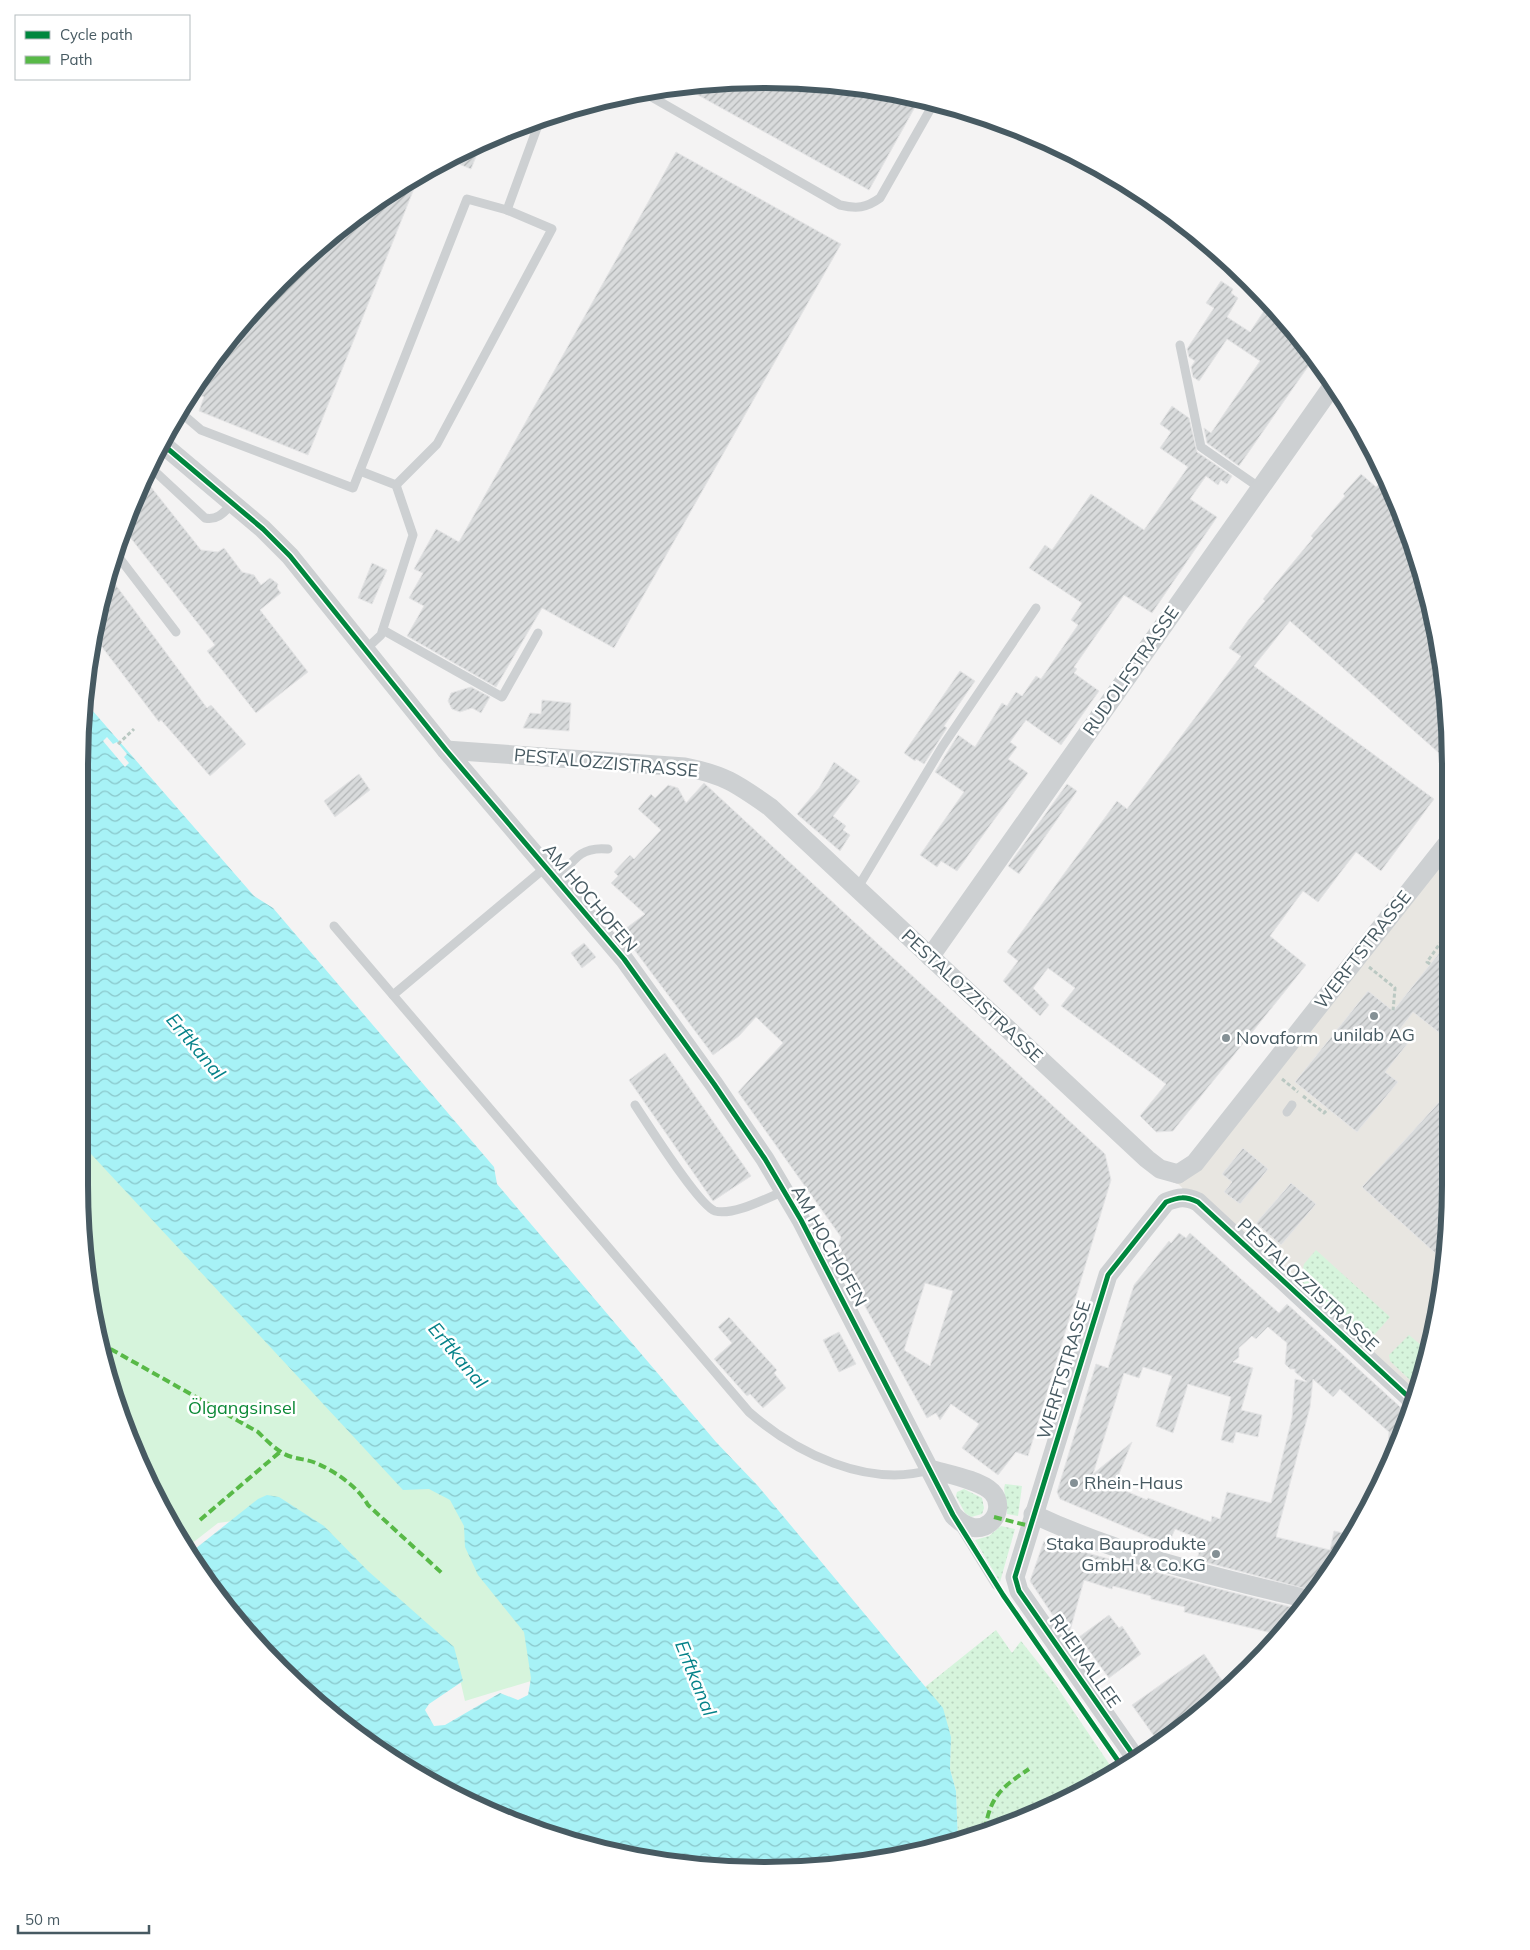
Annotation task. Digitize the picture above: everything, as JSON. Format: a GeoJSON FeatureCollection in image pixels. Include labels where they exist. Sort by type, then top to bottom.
{"type":"FeatureCollection","features":[{"type":"Feature","properties":{"kind":"street","name":"RUDOLFSTRASSE"},"geometry":{"type":"LineString","coordinates":[[930,957],[1329,391]]}},
{"type":"Feature","properties":{"kind":"street","name":"AM HOCHOFEN"},"geometry":{"type":"LineString","coordinates":[[166,448],[233,504],[290,556],[446,750],[624,959],[765,1159],[784,1191],[845,1302],[953,1516]]}},
{"type":"Feature","properties":{"kind":"street","name":"PESTALOZZISTRASSE"},"geometry":{"type":"LineString","coordinates":[[446,750],[685,767],[714,773],[734,782],[770,807],[1147,1159],[1160,1169],[1178,1174]]}},
{"type":"Feature","properties":{"kind":"street","name":"WERFTSTRASSE"},"geometry":{"type":"LineString","coordinates":[[1178,1174],[1195,1163],[1442,850]]}},
{"type":"Feature","properties":{"kind":"street"},"geometry":{"type":"LineString","coordinates":[[1178,1174],[1179,1196]]}},
{"type":"Feature","properties":{"kind":"street","name":"PESTALOZZISTRASSE"},"geometry":{"type":"LineString","coordinates":[[1179,1196],[1198,1202],[1409,1397]]}},
{"type":"Feature","properties":{"kind":"street","name":"WERFTSTRASSE"},"geometry":{"type":"LineString","coordinates":[[1015,1577],[1108,1275],[1166,1202],[1179,1196]]}},
{"type":"Feature","properties":{"kind":"street"},"geometry":{"type":"LineString","coordinates":[[930,1470],[985,1487],[993,1493],[998,1502],[994,1518],[981,1529],[972,1529],[961,1524],[953,1516]]}},
{"type":"Feature","properties":{"kind":"street"},"geometry":{"type":"LineString","coordinates":[[1033,1514],[1126,1553],[1173,1567],[1301,1598]]}},
{"type":"Feature","properties":{"kind":"street","name":"RHEINALLEE"},"geometry":{"type":"LineString","coordinates":[[1015,1577],[1019,1591],[1132,1754]]}},
{"type":"Feature","properties":{"kind":"lane"},"geometry":{"type":"LineString","coordinates":[[652,97],[831,200],[854,208],[868,207],[880,198],[931,109]]}},
{"type":"Feature","properties":{"kind":"lane"},"geometry":{"type":"LineString","coordinates":[[507,210],[537,127]]}},
{"type":"Feature","properties":{"kind":"lane"},"geometry":{"type":"LineString","coordinates":[[185,416],[201,430],[353,488],[467,199],[507,210],[552,229],[436,444],[396,485]]}},
{"type":"Feature","properties":{"kind":"lane"},"geometry":{"type":"LineString","coordinates":[[1180,345],[1201,446],[1260,488]]}},
{"type":"Feature","properties":{"kind":"lane"},"geometry":{"type":"LineString","coordinates":[[360,470],[396,485],[413,535],[381,635],[366,649]]}},
{"type":"Feature","properties":{"kind":"lane"},"geometry":{"type":"LineString","coordinates":[[154,471],[205,518],[219,517],[233,504]]}},
{"type":"Feature","properties":{"kind":"lane"},"geometry":{"type":"LineString","coordinates":[[120,559],[176,632]]}},
{"type":"Feature","properties":{"kind":"lane"},"geometry":{"type":"LineString","coordinates":[[857,889],[942,746],[1036,608]]}},
{"type":"Feature","properties":{"kind":"lane"},"geometry":{"type":"LineString","coordinates":[[383,630],[502,697],[538,633]]}},
{"type":"Feature","properties":{"kind":"lane"},"geometry":{"type":"LineString","coordinates":[[394,995],[551,873],[579,854],[594,847],[608,849]]}},
{"type":"Feature","properties":{"kind":"lane"},"geometry":{"type":"LineString","coordinates":[[334,926],[749,1412],[773,1432],[796,1446],[853,1468],[901,1476],[930,1470]]}},
{"type":"Feature","properties":{"kind":"lane"},"geometry":{"type":"LineString","coordinates":[[635,1104],[692,1187],[706,1205],[715,1211],[730,1210],[750,1205],[784,1191]]}},
{"type":"Feature","properties":{"kind":"lane"},"geometry":{"type":"LineString","coordinates":[[953,1516],[996,1584]]}},
{"type":"Feature","properties":{"kind":"path"},"geometry":{"type":"LineString","coordinates":[[119,742],[134,729]]}},
{"type":"Feature","properties":{"kind":"path"},"geometry":{"type":"LineString","coordinates":[[1430,964],[1427,962],[1441,942]]}},
{"type":"Feature","properties":{"kind":"path"},"geometry":{"type":"LineString","coordinates":[[1371,969],[1395,988],[1393,1011]]}},
{"type":"Feature","properties":{"kind":"path"},"geometry":{"type":"LineString","coordinates":[[1286,1083],[1324,1113],[1328,1109]]}},
{"type":"Feature","properties":{"kind":"shaded area"},"geometry":{"type":"Polygon","coordinates":[[[1442,847],[1441,1229],[1437,1273],[1429,1317],[1409,1396],[1176,1182],[1442,847]]]}},
{"type":"Feature","properties":{"kind":"green space","name":"Ölgangsinsel"},"geometry":{"type":"Polygon","coordinates":[[[88,1057],[432,1455],[554,1674],[465,1701],[459,1675],[240,1520],[218,1523],[191,1544],[157,1485],[123,1403],[101,1317],[93,1273],[89,1229],[88,1057]]]}},
{"type":"Feature","properties":{"kind":"green space"},"geometry":{"type":"Polygon","coordinates":[[[1316,1250],[1390,1317],[1368,1342],[1300,1280],[1304,1264],[1316,1250]]]}},
{"type":"Feature","properties":{"kind":"green space"},"geometry":{"type":"Polygon","coordinates":[[[1409,1335],[1422,1346],[1415,1375],[1410,1380],[1390,1361],[1389,1355],[1409,1335]]]}},
{"type":"Feature","properties":{"kind":"green space"},"geometry":{"type":"Polygon","coordinates":[[[1005,1484],[1022,1486],[1018,1516],[1007,1514],[1005,1484]]]}},
{"type":"Feature","properties":{"kind":"green space"},"geometry":{"type":"Polygon","coordinates":[[[964,1489],[982,1498],[984,1508],[982,1514],[971,1517],[965,1513],[956,1496],[957,1492],[964,1489]]]}},
{"type":"Feature","properties":{"kind":"green space"},"geometry":{"type":"Polygon","coordinates":[[[1001,1526],[1015,1529],[1000,1582],[975,1540],[989,1536],[1001,1526]]]}},
{"type":"Feature","properties":{"kind":"green space"},"geometry":{"type":"Polygon","coordinates":[[[996,1630],[1012,1653],[1021,1641],[1055,1684],[1111,1767],[1065,1793],[1024,1811],[983,1827],[958,1834],[956,1791],[950,1769],[951,1737],[925,1687],[996,1630]]]}},
{"type":"Feature","properties":{"kind":"water","name":"Erftkanal"},"geometry":{"type":"Polygon","coordinates":[[[90,706],[254,896],[273,908],[494,1167],[497,1184],[716,1442],[758,1486],[943,1708],[951,1737],[950,1769],[956,1791],[958,1834],[897,1849],[853,1857],[809,1861],[721,1861],[677,1857],[633,1849],[547,1827],[465,1793],[426,1772],[353,1722],[318,1694],[286,1664],[256,1632],[228,1597],[194,1549],[258,1499],[267,1495],[279,1497],[324,1526],[368,1571],[454,1647],[463,1681],[429,1704],[425,1710],[434,1726],[445,1725],[500,1693],[518,1700],[528,1695],[531,1678],[524,1632],[478,1575],[465,1547],[464,1526],[450,1500],[429,1489],[403,1490],[88,1151],[88,765],[90,706]]]}},
{"type":"Feature","properties":{"kind":"water"},"geometry":{"type":"Polygon","coordinates":[[[158,1487],[165,1493],[169,1507],[158,1487]]]}},
{"type":"Feature","properties":{"kind":"pier"},"geometry":{"type":"Polygon","coordinates":[[[107,737],[113,744],[117,742],[127,754],[124,757],[129,763],[125,767],[103,741],[107,737]]]}},
{"type":"Feature","properties":{"kind":"building"},"geometry":{"type":"Polygon","coordinates":[[[765,88],[809,89],[853,93],[916,105],[869,190],[692,92],[765,88]]]}},
{"type":"Feature","properties":{"kind":"building"},"geometry":{"type":"Polygon","coordinates":[[[478,151],[471,169],[455,162],[478,151]]]}},
{"type":"Feature","properties":{"kind":"building"},"geometry":{"type":"Polygon","coordinates":[[[676,152],[841,244],[614,648],[542,608],[496,687],[407,636],[424,606],[409,598],[423,573],[414,569],[436,529],[459,542],[676,152]]]}},
{"type":"Feature","properties":{"kind":"building"},"geometry":{"type":"Polygon","coordinates":[[[416,185],[308,455],[199,411],[204,397],[199,395],[228,353],[256,318],[286,286],[318,256],[353,228],[416,185]]]}},
{"type":"Feature","properties":{"kind":"building"},"geometry":{"type":"Polygon","coordinates":[[[1221,281],[1233,289],[1231,293],[1238,298],[1227,317],[1250,332],[1265,309],[1310,364],[1239,466],[1207,443],[1204,428],[1211,433],[1260,361],[1227,339],[1199,381],[1193,377],[1191,367],[1195,361],[1189,357],[1187,349],[1214,308],[1206,303],[1221,281]]]}},
{"type":"Feature","properties":{"kind":"building"},"geometry":{"type":"Polygon","coordinates":[[[1172,406],[1189,418],[1197,452],[1232,476],[1227,484],[1221,480],[1218,485],[1206,476],[1190,499],[1217,517],[1152,613],[1124,595],[1074,667],[1077,669],[1074,673],[1099,691],[1061,745],[1026,720],[1010,742],[1017,747],[1008,759],[1028,773],[957,871],[941,861],[937,867],[920,855],[964,792],[935,772],[958,735],[975,747],[1002,703],[1007,706],[1016,692],[1022,696],[1036,676],[1041,679],[1078,625],[1071,620],[1082,603],[1029,568],[1045,545],[1052,550],[1091,494],[1144,530],[1188,467],[1160,448],[1171,432],[1160,424],[1172,406]]]}},
{"type":"Feature","properties":{"kind":"building"},"geometry":{"type":"Polygon","coordinates":[[[1361,474],[1376,487],[1381,482],[1407,547],[1429,633],[1437,677],[1442,750],[1439,753],[1290,621],[1254,666],[1434,799],[1381,871],[1356,852],[1318,902],[1303,891],[1270,936],[1306,965],[1173,1131],[1156,1132],[1140,1116],[1166,1084],[1061,1006],[1075,988],[1048,968],[1033,988],[1049,1005],[1040,1016],[1003,981],[1018,961],[1007,952],[1117,801],[1127,809],[1241,656],[1229,648],[1249,619],[1265,601],[1263,599],[1313,538],[1311,536],[1345,496],[1343,494],[1361,474]]]}},
{"type":"Feature","properties":{"kind":"building"},"geometry":{"type":"Polygon","coordinates":[[[149,484],[201,550],[218,552],[224,548],[242,572],[254,575],[261,585],[270,578],[278,584],[277,588],[281,593],[260,610],[308,672],[256,713],[207,651],[215,645],[128,534],[149,484]]]}},
{"type":"Feature","properties":{"kind":"building"},"geometry":{"type":"Polygon","coordinates":[[[372,563],[387,570],[372,604],[358,598],[372,563]]]}},
{"type":"Feature","properties":{"kind":"building"},"geometry":{"type":"Polygon","coordinates":[[[113,582],[207,708],[211,705],[246,744],[210,776],[161,720],[159,722],[99,643],[113,582]]]}},
{"type":"Feature","properties":{"kind":"building"},"geometry":{"type":"Polygon","coordinates":[[[960,671],[975,681],[944,726],[947,728],[924,764],[916,759],[915,761],[904,753],[960,671]]]}},
{"type":"Feature","properties":{"kind":"building"},"geometry":{"type":"Polygon","coordinates":[[[471,687],[490,697],[481,713],[472,708],[460,712],[452,709],[448,701],[451,693],[471,687]]]}},
{"type":"Feature","properties":{"kind":"building"},"geometry":{"type":"Polygon","coordinates":[[[542,700],[571,703],[569,731],[523,728],[530,713],[541,714],[542,700]]]}},
{"type":"Feature","properties":{"kind":"building"},"geometry":{"type":"Polygon","coordinates":[[[834,762],[860,781],[833,816],[846,826],[843,830],[850,835],[840,851],[797,814],[819,788],[834,762]]]}},
{"type":"Feature","properties":{"kind":"building"},"geometry":{"type":"Polygon","coordinates":[[[359,774],[370,790],[335,817],[324,801],[359,774]]]}},
{"type":"Feature","properties":{"kind":"building"},"geometry":{"type":"Polygon","coordinates":[[[704,783],[1105,1154],[1111,1180],[1028,1456],[1016,1452],[998,1475],[962,1448],[979,1424],[951,1404],[940,1420],[936,1413],[927,1418],[836,1254],[841,1237],[738,1092],[783,1043],[756,1017],[739,1036],[713,1055],[621,932],[645,914],[611,883],[618,876],[614,872],[630,855],[634,859],[661,830],[638,809],[651,794],[655,798],[668,785],[678,788],[686,803],[704,783]],[[925,1283],[904,1350],[930,1366],[953,1291],[925,1283]]]}},
{"type":"Feature","properties":{"kind":"building"},"geometry":{"type":"Polygon","coordinates":[[[1067,784],[1077,791],[1019,874],[1008,866],[1067,784]]]}},
{"type":"Feature","properties":{"kind":"building"},"geometry":{"type":"Polygon","coordinates":[[[584,943],[596,957],[582,968],[571,953],[584,943]]]}},
{"type":"Feature","properties":{"kind":"building"},"geometry":{"type":"Polygon","coordinates":[[[1440,952],[1442,954],[1442,1035],[1413,1012],[1396,1034],[1408,1043],[1385,1072],[1398,1082],[1357,1132],[1295,1082],[1368,991],[1393,1011],[1440,952]]]}},
{"type":"Feature","properties":{"kind":"building"},"geometry":{"type":"Polygon","coordinates":[[[665,1053],[751,1176],[713,1201],[629,1080],[665,1053]]]}},
{"type":"Feature","properties":{"kind":"building"},"geometry":{"type":"Polygon","coordinates":[[[1442,1099],[1442,1185],[1439,1256],[1362,1187],[1442,1099]]]}},
{"type":"Feature","properties":{"kind":"building"},"geometry":{"type":"Polygon","coordinates":[[[1243,1148],[1268,1169],[1240,1204],[1224,1192],[1232,1182],[1222,1174],[1243,1148]]]}},
{"type":"Feature","properties":{"kind":"building"},"geometry":{"type":"Polygon","coordinates":[[[1291,1183],[1316,1204],[1281,1245],[1256,1223],[1291,1183]]]}},
{"type":"Feature","properties":{"kind":"building"},"geometry":{"type":"Polygon","coordinates":[[[1179,1233],[1186,1238],[1190,1233],[1279,1313],[1287,1304],[1404,1411],[1388,1451],[1389,1432],[1340,1389],[1333,1397],[1313,1379],[1310,1407],[1276,1537],[1330,1550],[1334,1531],[1346,1534],[1308,1589],[1197,1560],[1202,1540],[1175,1529],[1168,1545],[1060,1499],[1057,1492],[1096,1364],[1108,1368],[1134,1285],[1169,1241],[1171,1243],[1179,1233]],[[1268,1327],[1256,1339],[1252,1336],[1239,1348],[1239,1357],[1233,1362],[1253,1368],[1241,1410],[1262,1415],[1258,1437],[1236,1432],[1233,1443],[1221,1440],[1231,1397],[1188,1384],[1173,1433],[1156,1426],[1172,1376],[1143,1367],[1139,1378],[1124,1373],[1093,1474],[1132,1442],[1114,1486],[1147,1500],[1148,1498],[1211,1522],[1212,1516],[1220,1519],[1227,1492],[1271,1503],[1292,1418],[1295,1379],[1307,1382],[1295,1372],[1295,1369],[1290,1369],[1285,1364],[1287,1343],[1268,1327]]]}},
{"type":"Feature","properties":{"kind":"building"},"geometry":{"type":"Polygon","coordinates":[[[729,1317],[777,1370],[774,1373],[786,1388],[763,1408],[750,1394],[747,1396],[714,1359],[732,1343],[718,1327],[729,1317]]]}},
{"type":"Feature","properties":{"kind":"building"},"geometry":{"type":"Polygon","coordinates":[[[839,1332],[856,1364],[839,1372],[823,1340],[839,1332]]]}},
{"type":"Feature","properties":{"kind":"building"},"geometry":{"type":"Polygon","coordinates":[[[1044,1541],[1199,1584],[1294,1608],[1273,1633],[1184,1612],[1185,1607],[1151,1599],[1151,1596],[1113,1586],[1112,1589],[1084,1580],[1068,1638],[1030,1581],[1044,1541]]]}},
{"type":"Feature","properties":{"kind":"building"},"geometry":{"type":"Polygon","coordinates":[[[1109,1615],[1119,1628],[1122,1626],[1141,1654],[1109,1678],[1079,1637],[1109,1615]]]}},
{"type":"Feature","properties":{"kind":"building"},"geometry":{"type":"Polygon","coordinates":[[[1204,1654],[1224,1683],[1155,1738],[1132,1705],[1204,1654]]]}},
{"type":"Feature","properties":{"kind":"marked path"},"geometry":{"type":"LineString","coordinates":[[108,1348],[258,1432],[275,1448],[286,1455],[313,1462],[339,1476],[353,1486],[368,1505],[444,1575]]}},
{"type":"Feature","properties":{"kind":"marked path"},"geometry":{"type":"LineString","coordinates":[[200,1520],[280,1452]]}},
{"type":"Feature","properties":{"kind":"marked path"},"geometry":{"type":"LineString","coordinates":[[994,1517],[1030,1526]]}},
{"type":"Feature","properties":{"kind":"marked path"},"geometry":{"type":"LineString","coordinates":[[986,1826],[990,1809],[999,1794],[1011,1781],[1029,1769]]}},
{"type":"Feature","properties":{"kind":"cycle path"},"geometry":{"type":"LineString","coordinates":[[166,448],[263,529],[290,556],[446,750],[624,959],[714,1084],[765,1159],[801,1220],[953,1515],[1003,1595],[1119,1762]]}},
{"type":"Feature","properties":{"kind":"cycle path"},"geometry":{"type":"LineString","coordinates":[[1132,1754],[1019,1591],[1015,1577],[1108,1275],[1166,1202],[1182,1198],[1198,1202],[1409,1397]]}},
{"type":"Feature","properties":{"kind":"place","name":"unilab AG"},"geometry":{"type":"Point","coordinates":[1374,1016]}},
{"type":"Feature","properties":{"kind":"place","name":"Novaform"},"geometry":{"type":"Point","coordinates":[1226,1038]}},
{"type":"Feature","properties":{"kind":"place","name":"Rhein-Haus"},"geometry":{"type":"Point","coordinates":[1074,1483]}},
{"type":"Feature","properties":{"kind":"place","name":"Staka Bauprodukte GmbH & Co.KG"},"geometry":{"type":"Point","coordinates":[1216,1554]}}]}
